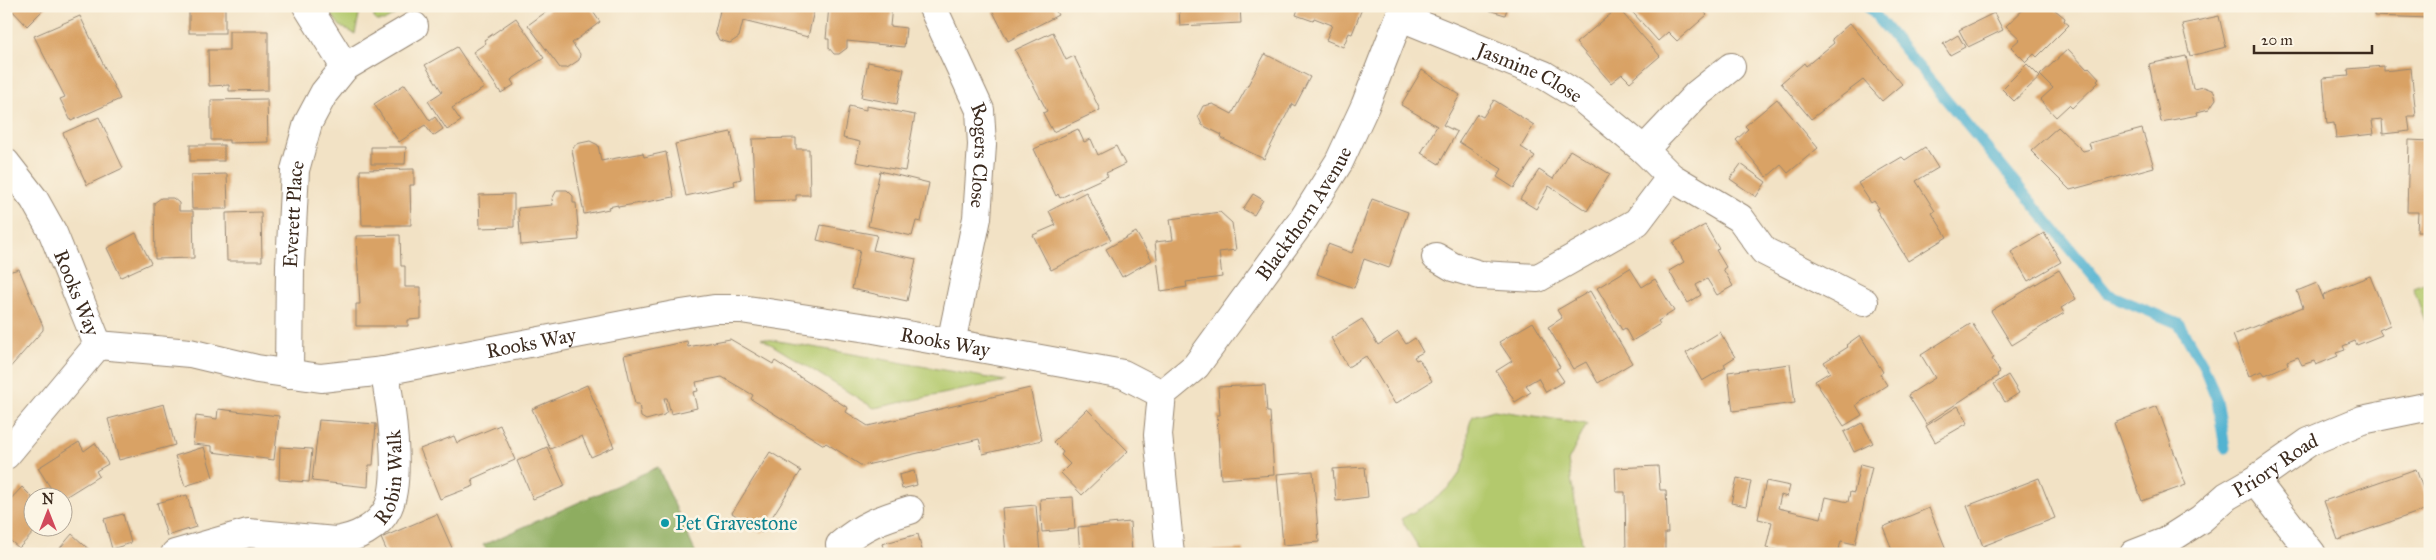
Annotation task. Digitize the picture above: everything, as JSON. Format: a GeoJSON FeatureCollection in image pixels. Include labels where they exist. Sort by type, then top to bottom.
{"type":"FeatureCollection","features":[{"type":"Feature","properties":{"kind":"street"},"geometry":{"type":"LineString","coordinates":[[307,6],[345,67]]}},
{"type":"Feature","properties":{"kind":"street","name":"Rogers Close"},"geometry":{"type":"LineString","coordinates":[[932,6],[980,110],[982,145],[977,218],[951,343]]}},
{"type":"Feature","properties":{"kind":"street","name":"Jasmine Close"},"geometry":{"type":"LineString","coordinates":[[1402,11],[1544,75],[1580,97],[1644,150],[1671,177],[1740,218],[1764,251],[1864,302]]}},
{"type":"Feature","properties":{"kind":"street","name":"Blackthorn Avenue"},"geometry":{"type":"LineString","coordinates":[[1162,394],[1196,366],[1304,218],[1339,162],[1365,106],[1402,11]]}},
{"type":"Feature","properties":{"kind":"street","name":"Everett Place"},"geometry":{"type":"LineString","coordinates":[[290,374],[290,264],[295,170],[308,123],[324,93],[345,67],[414,26]]}},
{"type":"Feature","properties":{"kind":"street"},"geometry":{"type":"LineString","coordinates":[[1644,150],[1696,95],[1731,67]]}},
{"type":"Feature","properties":{"kind":"street","name":"Rooks Way"},"geometry":{"type":"LineString","coordinates":[[6,162],[34,200],[53,233],[98,344],[190,353],[257,369],[321,378],[384,370],[494,348],[714,309],[741,309],[951,343],[1123,374],[1162,394]]}},
{"type":"Feature","properties":{"kind":"street"},"geometry":{"type":"LineString","coordinates":[[1436,257],[1453,267],[1480,275],[1538,278],[1637,222],[1671,177]]}},
{"type":"Feature","properties":{"kind":"street"},"geometry":{"type":"LineString","coordinates":[[6,454],[98,344]]}},
{"type":"Feature","properties":{"kind":"street","name":"Robin Walk"},"geometry":{"type":"LineString","coordinates":[[175,554],[248,533],[335,541],[365,532],[380,520],[388,507],[392,490],[394,451],[390,399],[384,370]]}},
{"type":"Feature","properties":{"kind":"street"},"geometry":{"type":"LineString","coordinates":[[1162,394],[1158,435],[1170,554]]}},
{"type":"Feature","properties":{"kind":"street","name":"Priory Road"},"geometry":{"type":"LineString","coordinates":[[2134,554],[2165,542],[2201,520],[2227,496],[2255,480],[2308,442],[2362,420],[2430,406]]}},
{"type":"Feature","properties":{"kind":"street"},"geometry":{"type":"LineString","coordinates":[[2255,480],[2312,554]]}},
{"type":"Feature","properties":{"kind":"street"},"geometry":{"type":"LineString","coordinates":[[838,551],[873,522],[910,510]]}},
{"type":"Feature","properties":{"kind":"green space"},"geometry":{"type":"Polygon","coordinates":[[[325,6],[357,6],[359,15],[355,34],[340,26],[325,6]]]}},
{"type":"Feature","properties":{"kind":"green space"},"geometry":{"type":"Polygon","coordinates":[[[374,6],[409,6],[384,21],[377,21],[374,18],[374,6]]]}},
{"type":"Feature","properties":{"kind":"green space"},"geometry":{"type":"Polygon","coordinates":[[[2430,281],[2430,335],[2413,287],[2430,281]]]}},
{"type":"Feature","properties":{"kind":"green space"},"geometry":{"type":"Polygon","coordinates":[[[761,338],[1006,381],[874,408],[761,338]]]}},
{"type":"Feature","properties":{"kind":"green space"},"geometry":{"type":"Polygon","coordinates":[[[1494,410],[1587,424],[1568,461],[1584,554],[1423,554],[1401,519],[1423,507],[1451,485],[1458,476],[1467,453],[1468,430],[1473,416],[1494,410]]]}},
{"type":"Feature","properties":{"kind":"green space"},"geometry":{"type":"Polygon","coordinates":[[[658,467],[696,554],[608,554],[585,545],[553,544],[524,554],[490,554],[483,545],[658,467]]]}},
{"type":"Feature","properties":{"kind":"building"},"geometry":{"type":"Polygon","coordinates":[[[8,6],[47,6],[27,26],[8,6]]]}},
{"type":"Feature","properties":{"kind":"building"},"geometry":{"type":"Polygon","coordinates":[[[189,6],[225,6],[225,33],[189,33],[189,6]]]}},
{"type":"Feature","properties":{"kind":"building"},"geometry":{"type":"Polygon","coordinates":[[[554,6],[589,6],[600,22],[572,43],[580,54],[579,60],[567,68],[560,68],[528,25],[554,6]]]}},
{"type":"Feature","properties":{"kind":"building"},"geometry":{"type":"Polygon","coordinates":[[[721,6],[815,6],[808,37],[743,21],[739,37],[730,43],[719,40],[715,32],[721,6]]]}},
{"type":"Feature","properties":{"kind":"building"},"geometry":{"type":"Polygon","coordinates":[[[829,6],[892,6],[890,26],[906,28],[904,47],[847,41],[847,48],[839,54],[834,54],[829,48],[829,39],[826,39],[829,6]]]}},
{"type":"Feature","properties":{"kind":"building"},"geometry":{"type":"Polygon","coordinates":[[[990,6],[1053,6],[1058,15],[1008,41],[990,6]]]}},
{"type":"Feature","properties":{"kind":"building"},"geometry":{"type":"Polygon","coordinates":[[[1168,6],[1240,6],[1241,23],[1180,26],[1179,9],[1168,10],[1168,6]]]}},
{"type":"Feature","properties":{"kind":"building"},"geometry":{"type":"Polygon","coordinates":[[[1299,6],[1363,6],[1352,34],[1349,33],[1343,47],[1326,40],[1332,25],[1314,18],[1313,21],[1296,15],[1299,6]]]}},
{"type":"Feature","properties":{"kind":"building"},"geometry":{"type":"Polygon","coordinates":[[[1475,6],[1508,6],[1505,15],[1475,6]]]}},
{"type":"Feature","properties":{"kind":"building"},"geometry":{"type":"Polygon","coordinates":[[[1627,6],[1699,6],[1707,15],[1677,41],[1668,32],[1658,41],[1627,6]]]}},
{"type":"Feature","properties":{"kind":"building"},"geometry":{"type":"Polygon","coordinates":[[[2027,6],[2050,6],[2065,18],[2064,21],[2069,25],[2037,57],[2034,54],[2026,62],[2011,47],[2020,39],[2006,26],[2027,6]]]}},
{"type":"Feature","properties":{"kind":"building"},"geometry":{"type":"Polygon","coordinates":[[[2375,6],[2430,6],[2430,18],[2374,16],[2375,6]]]}},
{"type":"Feature","properties":{"kind":"building"},"geometry":{"type":"Polygon","coordinates":[[[1618,8],[1660,56],[1630,82],[1622,74],[1611,83],[1576,43],[1618,8]]]}},
{"type":"Feature","properties":{"kind":"building"},"geometry":{"type":"Polygon","coordinates":[[[1994,13],[2003,30],[1968,47],[1959,30],[1994,13]]]}},
{"type":"Feature","properties":{"kind":"building"},"geometry":{"type":"Polygon","coordinates":[[[80,16],[120,99],[71,121],[60,99],[65,97],[34,36],[80,16]]]}},
{"type":"Feature","properties":{"kind":"building"},"geometry":{"type":"Polygon","coordinates":[[[2219,16],[2226,47],[2190,56],[2182,24],[2219,16]]]}},
{"type":"Feature","properties":{"kind":"building"},"geometry":{"type":"Polygon","coordinates":[[[516,18],[544,58],[511,80],[514,85],[501,93],[473,52],[486,43],[484,40],[516,18]]]}},
{"type":"Feature","properties":{"kind":"building"},"geometry":{"type":"Polygon","coordinates":[[[1850,23],[1902,84],[1882,101],[1863,80],[1811,119],[1781,83],[1804,63],[1806,66],[1834,43],[1832,39],[1850,23]]]}},
{"type":"Feature","properties":{"kind":"building"},"geometry":{"type":"Polygon","coordinates":[[[229,31],[268,31],[268,90],[229,91],[229,85],[209,86],[208,50],[229,50],[229,31]]]}},
{"type":"Feature","properties":{"kind":"building"},"geometry":{"type":"Polygon","coordinates":[[[1053,32],[1066,60],[1074,56],[1100,110],[1053,132],[1043,113],[1047,111],[1015,50],[1053,32]]]}},
{"type":"Feature","properties":{"kind":"building"},"geometry":{"type":"Polygon","coordinates":[[[1958,35],[1965,47],[1950,55],[1943,44],[1958,35]]]}},
{"type":"Feature","properties":{"kind":"building"},"geometry":{"type":"Polygon","coordinates":[[[457,47],[484,88],[452,108],[461,121],[447,130],[428,101],[442,92],[425,65],[457,47]]]}},
{"type":"Feature","properties":{"kind":"building"},"geometry":{"type":"Polygon","coordinates":[[[2068,49],[2087,69],[2089,67],[2099,78],[2097,80],[2099,82],[2072,108],[2069,105],[2056,117],[2040,100],[2053,88],[2040,75],[2068,49]]]}},
{"type":"Feature","properties":{"kind":"building"},"geometry":{"type":"Polygon","coordinates":[[[1265,54],[1310,77],[1295,106],[1292,104],[1264,159],[1221,138],[1222,135],[1202,125],[1198,116],[1203,106],[1213,104],[1232,114],[1265,54]]]}},
{"type":"Feature","properties":{"kind":"building"},"geometry":{"type":"Polygon","coordinates":[[[2186,56],[2193,89],[2204,87],[2214,91],[2216,99],[2209,109],[2197,112],[2198,115],[2161,122],[2149,64],[2186,56]]]}},
{"type":"Feature","properties":{"kind":"building"},"geometry":{"type":"Polygon","coordinates":[[[868,62],[904,69],[897,104],[861,97],[868,62]]]}},
{"type":"Feature","properties":{"kind":"building"},"geometry":{"type":"Polygon","coordinates":[[[2027,64],[2040,77],[2014,101],[2002,89],[2027,64]]]}},
{"type":"Feature","properties":{"kind":"building"},"geometry":{"type":"Polygon","coordinates":[[[2384,66],[2384,71],[2411,68],[2416,116],[2408,116],[2410,131],[2383,134],[2382,120],[2372,121],[2374,134],[2336,138],[2334,123],[2327,124],[2323,78],[2349,76],[2348,69],[2384,66]]]}},
{"type":"Feature","properties":{"kind":"building"},"geometry":{"type":"Polygon","coordinates":[[[1422,70],[1460,95],[1443,125],[1457,132],[1439,164],[1421,153],[1437,126],[1401,105],[1422,70]]]}},
{"type":"Feature","properties":{"kind":"building"},"geometry":{"type":"Polygon","coordinates":[[[405,84],[430,121],[435,117],[443,129],[433,136],[425,125],[399,142],[374,104],[405,84]]]}},
{"type":"Feature","properties":{"kind":"building"},"geometry":{"type":"Polygon","coordinates":[[[267,99],[268,142],[229,143],[229,140],[211,140],[211,100],[267,99]]]}},
{"type":"Feature","properties":{"kind":"building"},"geometry":{"type":"Polygon","coordinates":[[[1777,99],[1818,148],[1788,173],[1781,165],[1767,177],[1736,140],[1748,129],[1745,126],[1777,99]]]}},
{"type":"Feature","properties":{"kind":"building"},"geometry":{"type":"Polygon","coordinates":[[[1494,100],[1534,125],[1521,147],[1535,156],[1514,188],[1497,177],[1502,169],[1459,142],[1477,114],[1483,117],[1494,100]]]}},
{"type":"Feature","properties":{"kind":"building"},"geometry":{"type":"Polygon","coordinates":[[[849,106],[866,110],[866,106],[915,115],[905,171],[856,162],[860,142],[843,138],[849,106]]]}},
{"type":"Feature","properties":{"kind":"building"},"geometry":{"type":"Polygon","coordinates":[[[99,117],[123,168],[87,185],[63,133],[99,117]]]}},
{"type":"Feature","properties":{"kind":"building"},"geometry":{"type":"Polygon","coordinates":[[[2058,127],[2083,151],[2091,149],[2089,143],[2142,129],[2154,167],[2070,190],[2031,151],[2058,127]]]}},
{"type":"Feature","properties":{"kind":"building"},"geometry":{"type":"Polygon","coordinates":[[[1078,129],[1084,142],[1091,139],[1098,155],[1116,146],[1125,164],[1106,173],[1108,176],[1060,198],[1058,194],[1056,196],[1034,149],[1078,129]]]}},
{"type":"Feature","properties":{"kind":"building"},"geometry":{"type":"Polygon","coordinates":[[[731,132],[741,179],[734,181],[735,185],[686,196],[675,144],[731,132]]]}},
{"type":"Feature","properties":{"kind":"building"},"geometry":{"type":"Polygon","coordinates":[[[796,138],[796,149],[809,149],[810,195],[796,195],[796,200],[755,201],[752,139],[796,138]]]}},
{"type":"Feature","properties":{"kind":"building"},"geometry":{"type":"Polygon","coordinates":[[[2409,140],[2430,141],[2430,232],[2417,232],[2418,212],[2407,212],[2409,140]]]}},
{"type":"Feature","properties":{"kind":"building"},"geometry":{"type":"Polygon","coordinates":[[[590,141],[598,145],[601,161],[643,153],[644,157],[666,152],[674,197],[618,207],[618,205],[608,207],[609,209],[584,214],[572,150],[576,144],[590,141]]]}},
{"type":"Feature","properties":{"kind":"building"},"geometry":{"type":"Polygon","coordinates":[[[190,145],[224,145],[224,161],[190,161],[190,145]]]}},
{"type":"Feature","properties":{"kind":"building"},"geometry":{"type":"Polygon","coordinates":[[[371,147],[406,147],[405,164],[371,164],[371,147]]]}},
{"type":"Feature","properties":{"kind":"building"},"geometry":{"type":"Polygon","coordinates":[[[1925,147],[1938,168],[1916,181],[1935,211],[1932,213],[1947,237],[1908,261],[1876,209],[1879,208],[1874,201],[1871,203],[1858,183],[1902,157],[1905,160],[1925,147]]]}},
{"type":"Feature","properties":{"kind":"building"},"geometry":{"type":"Polygon","coordinates":[[[1570,150],[1610,174],[1587,211],[1549,186],[1536,209],[1520,199],[1539,170],[1553,179],[1570,150]]]}},
{"type":"Feature","properties":{"kind":"building"},"geometry":{"type":"Polygon","coordinates":[[[1741,164],[1766,182],[1756,197],[1730,179],[1741,164]]]}},
{"type":"Feature","properties":{"kind":"building"},"geometry":{"type":"Polygon","coordinates":[[[414,169],[414,185],[410,185],[411,225],[362,225],[360,170],[414,169]]]}},
{"type":"Feature","properties":{"kind":"building"},"geometry":{"type":"Polygon","coordinates":[[[880,171],[929,183],[921,222],[916,221],[912,236],[868,226],[880,171]]]}},
{"type":"Feature","properties":{"kind":"building"},"geometry":{"type":"Polygon","coordinates":[[[227,174],[228,209],[192,209],[191,175],[227,174]]]}},
{"type":"Feature","properties":{"kind":"building"},"geometry":{"type":"Polygon","coordinates":[[[557,190],[567,190],[573,196],[573,203],[576,203],[579,240],[521,245],[518,208],[553,205],[552,199],[557,190]]]}},
{"type":"Feature","properties":{"kind":"building"},"geometry":{"type":"Polygon","coordinates":[[[1086,192],[1111,240],[1051,270],[1033,235],[1056,225],[1049,211],[1086,192]]]}},
{"type":"Feature","properties":{"kind":"building"},"geometry":{"type":"Polygon","coordinates":[[[514,194],[514,227],[480,228],[479,195],[514,194]]]}},
{"type":"Feature","properties":{"kind":"building"},"geometry":{"type":"Polygon","coordinates":[[[1253,194],[1263,200],[1254,215],[1243,209],[1253,194]]]}},
{"type":"Feature","properties":{"kind":"building"},"geometry":{"type":"Polygon","coordinates":[[[161,198],[173,198],[179,203],[179,211],[193,211],[194,258],[155,259],[154,203],[161,198]]]}},
{"type":"Feature","properties":{"kind":"building"},"geometry":{"type":"Polygon","coordinates":[[[1372,199],[1408,212],[1389,268],[1364,259],[1354,288],[1317,274],[1328,244],[1352,253],[1372,199]]]}},
{"type":"Feature","properties":{"kind":"building"},"geometry":{"type":"Polygon","coordinates":[[[261,212],[262,261],[227,261],[226,213],[261,212]]]}},
{"type":"Feature","properties":{"kind":"building"},"geometry":{"type":"Polygon","coordinates":[[[1220,212],[1232,223],[1236,250],[1219,252],[1222,277],[1186,282],[1187,287],[1161,291],[1155,242],[1173,240],[1170,219],[1220,212]]]}},
{"type":"Feature","properties":{"kind":"building"},"geometry":{"type":"Polygon","coordinates":[[[821,225],[877,235],[873,250],[916,259],[907,301],[852,289],[860,250],[817,240],[821,225]]]}},
{"type":"Feature","properties":{"kind":"building"},"geometry":{"type":"Polygon","coordinates":[[[1705,225],[1719,249],[1716,250],[1726,267],[1723,269],[1733,286],[1717,295],[1707,279],[1696,285],[1701,295],[1688,303],[1669,271],[1684,262],[1673,243],[1705,225]]]}},
{"type":"Feature","properties":{"kind":"building"},"geometry":{"type":"Polygon","coordinates":[[[1136,232],[1152,260],[1122,277],[1106,249],[1136,232]]]}},
{"type":"Feature","properties":{"kind":"building"},"geometry":{"type":"Polygon","coordinates":[[[136,233],[151,263],[121,277],[107,248],[136,233]]]}},
{"type":"Feature","properties":{"kind":"building"},"geometry":{"type":"Polygon","coordinates":[[[2044,233],[2061,262],[2028,281],[2011,252],[2044,233]]]}},
{"type":"Feature","properties":{"kind":"building"},"geometry":{"type":"Polygon","coordinates":[[[400,235],[401,266],[405,266],[405,287],[421,287],[421,319],[408,320],[408,326],[356,326],[356,304],[360,304],[356,236],[400,235]]]}},
{"type":"Feature","properties":{"kind":"building"},"geometry":{"type":"Polygon","coordinates":[[[6,268],[8,272],[19,269],[43,330],[6,372],[6,268]]]}},
{"type":"Feature","properties":{"kind":"building"},"geometry":{"type":"Polygon","coordinates":[[[1630,268],[1642,287],[1655,279],[1674,311],[1658,321],[1660,324],[1632,341],[1625,328],[1622,330],[1597,288],[1630,268]]]}},
{"type":"Feature","properties":{"kind":"building"},"geometry":{"type":"Polygon","coordinates":[[[2059,270],[2076,299],[2061,308],[2064,313],[2012,345],[1991,311],[2059,270]]]}},
{"type":"Feature","properties":{"kind":"building"},"geometry":{"type":"Polygon","coordinates":[[[2370,276],[2390,325],[2379,330],[2382,335],[2357,345],[2355,341],[2343,346],[2345,350],[2336,353],[2338,356],[2316,365],[2314,361],[2302,365],[2298,357],[2287,361],[2288,365],[2265,375],[2262,371],[2249,376],[2233,335],[2303,307],[2297,291],[2317,283],[2324,300],[2323,295],[2370,276]]]}},
{"type":"Feature","properties":{"kind":"building"},"geometry":{"type":"Polygon","coordinates":[[[1590,291],[1632,363],[1598,383],[1586,362],[1573,369],[1548,327],[1562,318],[1557,310],[1590,291]]]}},
{"type":"Feature","properties":{"kind":"building"},"geometry":{"type":"Polygon","coordinates":[[[1362,319],[1378,345],[1398,332],[1406,344],[1415,338],[1423,352],[1414,357],[1416,360],[1419,359],[1432,381],[1395,404],[1366,356],[1348,367],[1331,338],[1362,319]]]}},
{"type":"Feature","properties":{"kind":"building"},"geometry":{"type":"Polygon","coordinates":[[[1533,322],[1560,367],[1556,369],[1564,381],[1546,392],[1538,378],[1526,385],[1531,392],[1515,402],[1496,371],[1512,361],[1499,342],[1533,322]]]}},
{"type":"Feature","properties":{"kind":"building"},"geometry":{"type":"Polygon","coordinates":[[[1972,323],[1994,358],[1992,359],[2000,372],[1997,374],[1998,376],[1926,424],[1908,395],[1935,378],[1921,355],[1972,323]]]}},
{"type":"Feature","properties":{"kind":"building"},"geometry":{"type":"Polygon","coordinates":[[[1720,332],[1735,357],[1724,364],[1726,367],[1702,381],[1686,353],[1720,332]]]}},
{"type":"Feature","properties":{"kind":"building"},"geometry":{"type":"Polygon","coordinates":[[[1860,335],[1883,372],[1880,374],[1887,385],[1856,405],[1862,415],[1844,426],[1815,381],[1830,372],[1824,362],[1848,347],[1846,345],[1860,335]]]}},
{"type":"Feature","properties":{"kind":"building"},"geometry":{"type":"Polygon","coordinates":[[[730,339],[773,364],[775,361],[848,408],[846,412],[868,426],[1030,388],[1042,440],[983,454],[979,439],[862,466],[826,443],[824,445],[751,399],[753,395],[722,377],[696,382],[698,391],[693,392],[697,408],[671,414],[667,398],[664,398],[667,411],[664,415],[646,420],[641,417],[639,404],[635,404],[624,355],[687,341],[688,347],[730,339]]]}},
{"type":"Feature","properties":{"kind":"building"},"geometry":{"type":"Polygon","coordinates":[[[1790,364],[1795,403],[1733,411],[1728,372],[1790,364]]]}},
{"type":"Feature","properties":{"kind":"building"},"geometry":{"type":"Polygon","coordinates":[[[2008,375],[2019,393],[2005,402],[1994,384],[2008,375]]]}},
{"type":"Feature","properties":{"kind":"building"},"geometry":{"type":"Polygon","coordinates":[[[587,385],[614,447],[591,457],[582,436],[550,449],[532,409],[587,385]]]}},
{"type":"Feature","properties":{"kind":"building"},"geometry":{"type":"Polygon","coordinates":[[[1265,385],[1267,412],[1270,412],[1274,475],[1221,479],[1217,415],[1220,415],[1218,387],[1265,385]]]}},
{"type":"Feature","properties":{"kind":"building"},"geometry":{"type":"Polygon","coordinates":[[[164,404],[175,445],[119,460],[108,419],[164,404]]]}},
{"type":"Feature","properties":{"kind":"building"},"geometry":{"type":"Polygon","coordinates":[[[1958,406],[1968,423],[1935,442],[1926,426],[1958,406]]]}},
{"type":"Feature","properties":{"kind":"building"},"geometry":{"type":"Polygon","coordinates":[[[2157,406],[2186,485],[2142,501],[2114,423],[2157,406]]]}},
{"type":"Feature","properties":{"kind":"building"},"geometry":{"type":"Polygon","coordinates":[[[218,409],[279,416],[274,460],[212,452],[212,446],[193,444],[196,416],[217,419],[218,409]]]}},
{"type":"Feature","properties":{"kind":"building"},"geometry":{"type":"Polygon","coordinates":[[[1087,409],[1128,451],[1082,495],[1061,473],[1070,464],[1061,455],[1063,452],[1053,442],[1087,409]]]}},
{"type":"Feature","properties":{"kind":"building"},"geometry":{"type":"Polygon","coordinates":[[[319,420],[376,424],[373,465],[369,465],[368,487],[312,481],[319,420]]]}},
{"type":"Feature","properties":{"kind":"building"},"geometry":{"type":"Polygon","coordinates":[[[1862,423],[1873,443],[1854,452],[1844,432],[1862,423]]]}},
{"type":"Feature","properties":{"kind":"building"},"geometry":{"type":"Polygon","coordinates":[[[500,425],[515,460],[472,479],[474,486],[440,499],[420,449],[454,436],[457,443],[500,425]]]}},
{"type":"Feature","properties":{"kind":"building"},"geometry":{"type":"Polygon","coordinates":[[[79,442],[84,451],[95,443],[108,464],[96,471],[99,476],[72,493],[72,488],[51,488],[38,468],[79,442]]]}},
{"type":"Feature","properties":{"kind":"building"},"geometry":{"type":"Polygon","coordinates":[[[204,447],[213,477],[185,486],[175,456],[204,447]]]}},
{"type":"Feature","properties":{"kind":"building"},"geometry":{"type":"Polygon","coordinates":[[[280,447],[312,449],[309,482],[279,480],[280,447]]]}},
{"type":"Feature","properties":{"kind":"building"},"geometry":{"type":"Polygon","coordinates":[[[547,447],[565,486],[533,499],[517,461],[547,447]]]}},
{"type":"Feature","properties":{"kind":"building"},"geometry":{"type":"Polygon","coordinates":[[[770,452],[801,471],[762,533],[732,513],[770,452]]]}},
{"type":"Feature","properties":{"kind":"building"},"geometry":{"type":"Polygon","coordinates":[[[1860,464],[1872,467],[1855,544],[1841,541],[1838,554],[1780,554],[1781,551],[1766,548],[1772,522],[1758,519],[1766,481],[1790,486],[1787,497],[1781,495],[1778,508],[1821,518],[1826,497],[1848,502],[1850,492],[1854,493],[1860,464]]]}},
{"type":"Feature","properties":{"kind":"building"},"geometry":{"type":"Polygon","coordinates":[[[1658,466],[1660,490],[1666,490],[1668,533],[1665,533],[1665,554],[1626,554],[1625,492],[1616,492],[1615,468],[1658,466]]]}},
{"type":"Feature","properties":{"kind":"building"},"geometry":{"type":"Polygon","coordinates":[[[1365,467],[1368,497],[1336,501],[1333,469],[1365,467]]]}},
{"type":"Feature","properties":{"kind":"building"},"geometry":{"type":"Polygon","coordinates":[[[2416,469],[2430,508],[2338,540],[2324,501],[2416,469]]]}},
{"type":"Feature","properties":{"kind":"building"},"geometry":{"type":"Polygon","coordinates":[[[914,471],[917,485],[902,489],[899,475],[914,471]]]}},
{"type":"Feature","properties":{"kind":"building"},"geometry":{"type":"Polygon","coordinates":[[[1313,471],[1319,542],[1283,545],[1277,474],[1313,471]]]}},
{"type":"Feature","properties":{"kind":"building"},"geometry":{"type":"Polygon","coordinates":[[[1737,478],[1751,481],[1746,506],[1731,503],[1737,478]]]}},
{"type":"Feature","properties":{"kind":"building"},"geometry":{"type":"Polygon","coordinates":[[[2039,478],[2055,518],[1983,546],[1967,506],[2039,478]]]}},
{"type":"Feature","properties":{"kind":"building"},"geometry":{"type":"Polygon","coordinates":[[[23,488],[22,538],[28,538],[19,548],[6,537],[6,504],[23,488]]]}},
{"type":"Feature","properties":{"kind":"building"},"geometry":{"type":"Polygon","coordinates":[[[187,495],[196,527],[167,536],[157,503],[187,495]]]}},
{"type":"Feature","properties":{"kind":"building"},"geometry":{"type":"Polygon","coordinates":[[[1073,497],[1075,529],[1042,532],[1040,499],[1073,497]]]}},
{"type":"Feature","properties":{"kind":"building"},"geometry":{"type":"Polygon","coordinates":[[[1036,505],[1040,554],[1006,554],[1002,508],[1036,505]]]}},
{"type":"Feature","properties":{"kind":"building"},"geometry":{"type":"Polygon","coordinates":[[[1929,508],[1946,549],[1933,554],[1894,554],[1883,527],[1929,508]]]}},
{"type":"Feature","properties":{"kind":"building"},"geometry":{"type":"Polygon","coordinates":[[[123,514],[131,543],[112,549],[104,519],[123,514]]]}},
{"type":"Feature","properties":{"kind":"building"},"geometry":{"type":"Polygon","coordinates":[[[437,514],[452,548],[439,554],[388,554],[381,538],[437,514]]]}},
{"type":"Feature","properties":{"kind":"building"},"geometry":{"type":"Polygon","coordinates":[[[1130,522],[1132,554],[1080,554],[1078,527],[1130,522]]]}},
{"type":"Feature","properties":{"kind":"building"},"geometry":{"type":"Polygon","coordinates":[[[72,534],[94,554],[55,554],[69,538],[72,538],[72,534]]]}},
{"type":"Feature","properties":{"kind":"building"},"geometry":{"type":"Polygon","coordinates":[[[918,534],[923,554],[885,554],[882,544],[918,534]]]}},
{"type":"Feature","properties":{"kind":"building"},"geometry":{"type":"Polygon","coordinates":[[[1243,549],[1243,554],[1204,554],[1203,551],[1243,549]]]}},
{"type":"Feature","properties":{"kind":"waterway"},"geometry":{"type":"LineString","coordinates":[[1868,6],[2108,294],[2179,324],[2203,365],[2217,400],[2225,448]]}},
{"type":"Feature","properties":{"kind":"place","name":"Pet Gravestone"},"geometry":{"type":"Point","coordinates":[665,523]}}]}
